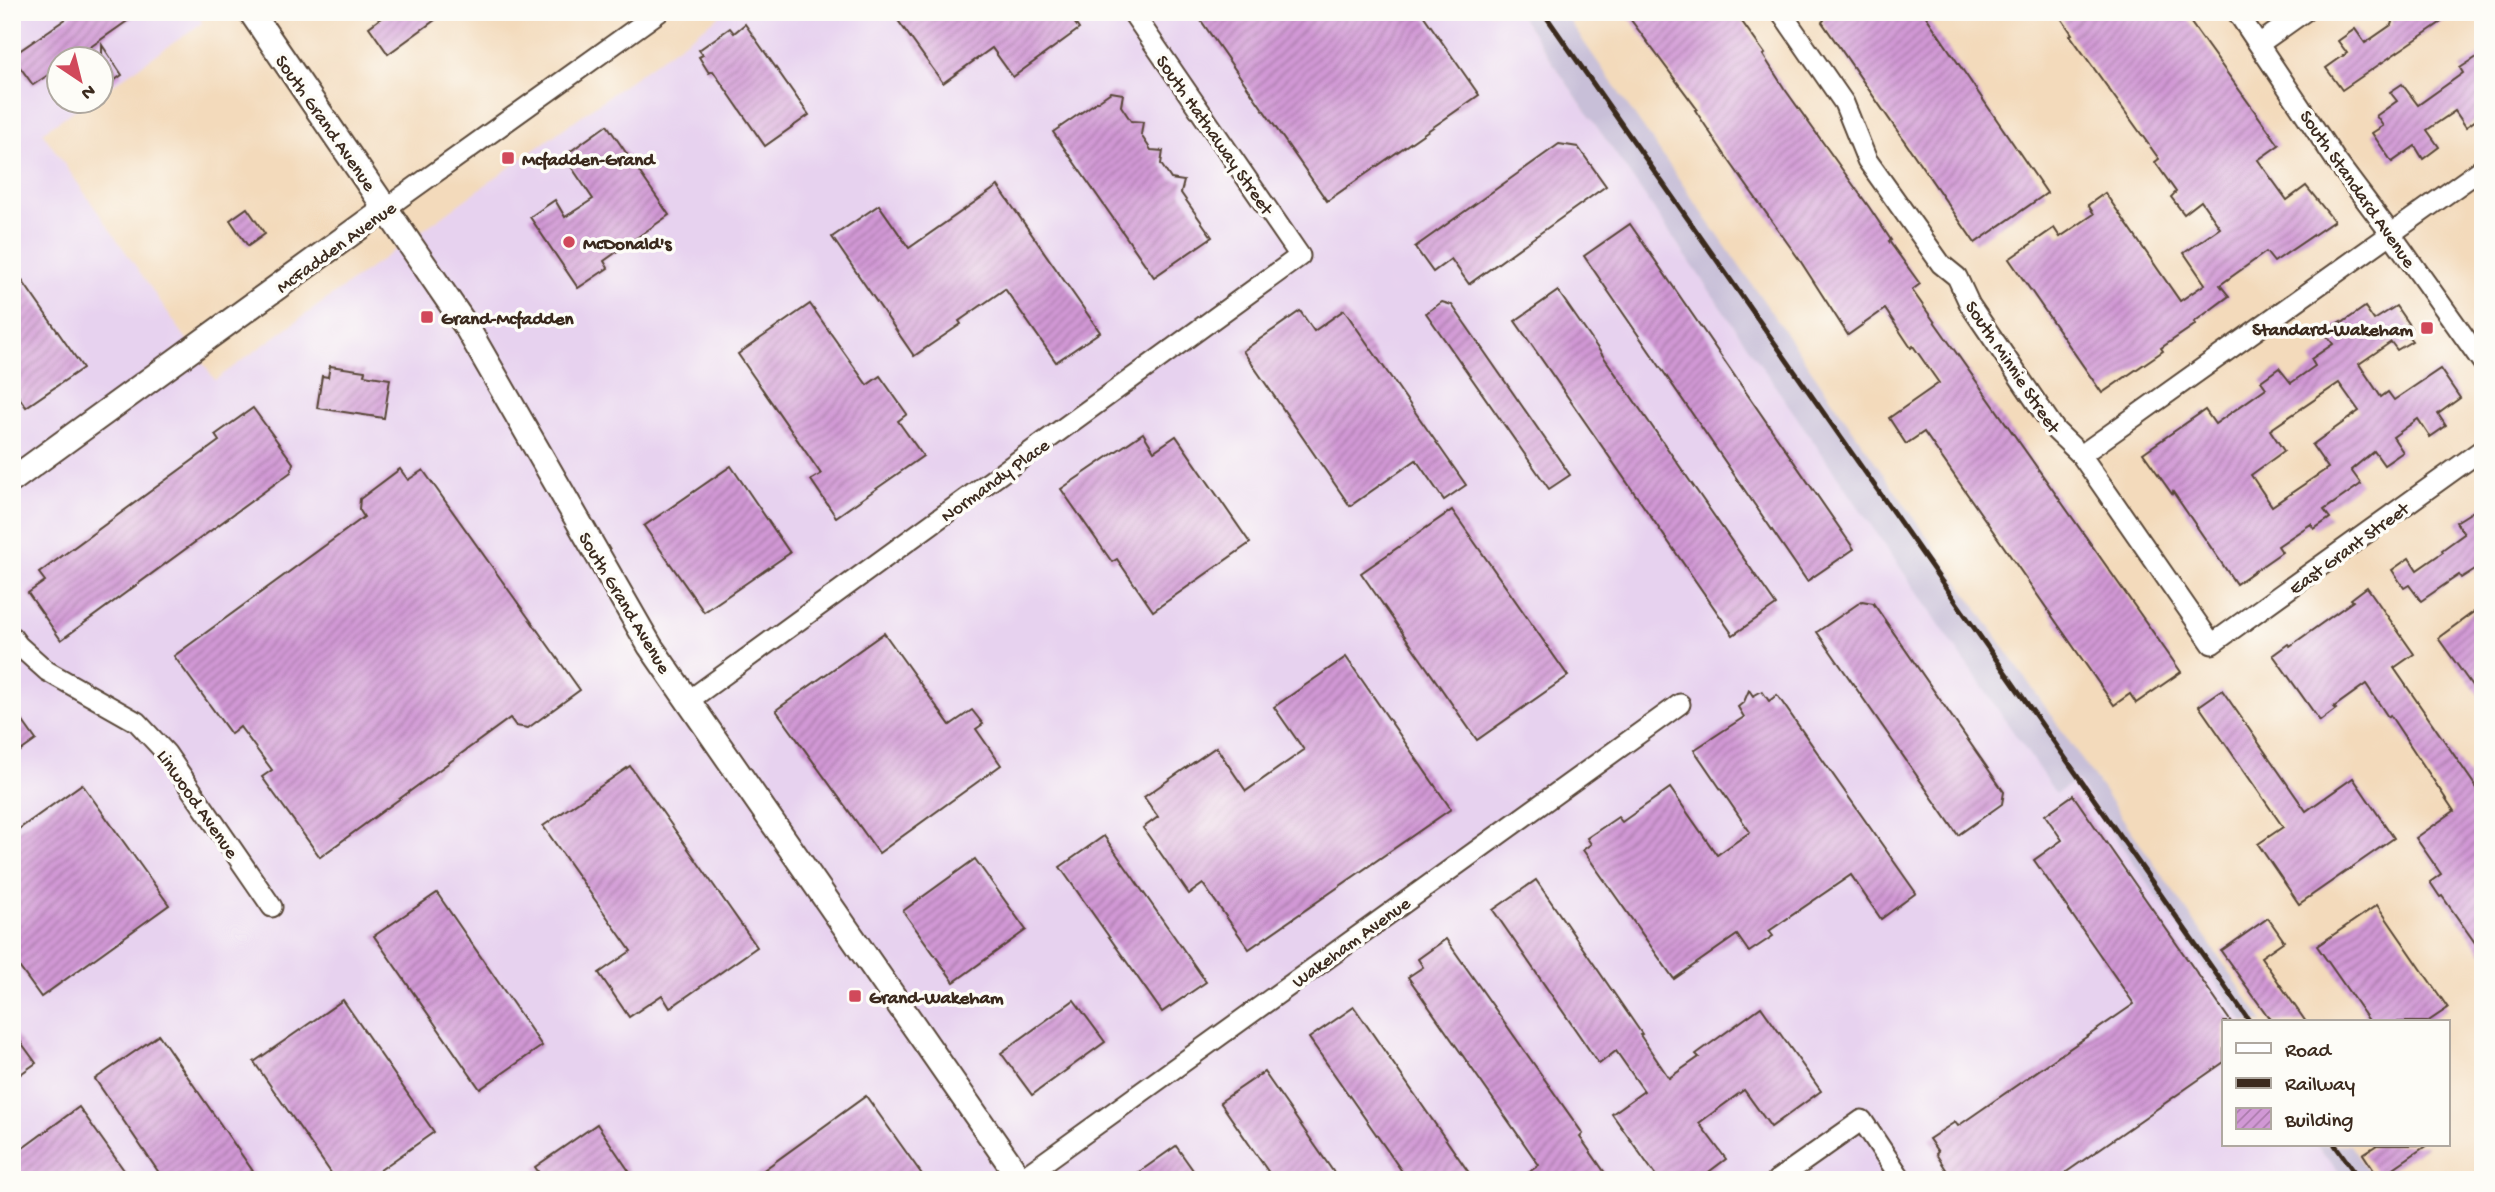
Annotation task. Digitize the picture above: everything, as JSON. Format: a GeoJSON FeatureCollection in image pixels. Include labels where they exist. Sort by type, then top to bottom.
{"type":"FeatureCollection","features":[{"type":"Feature","properties":{"kind":"main road","name":"South Grand Avenue"},"geometry":{"type":"LineString","coordinates":[[251,12],[472,337],[623,602],[688,701],[1021,1179]]}},
{"type":"Feature","properties":{"kind":"main road","name":"McFadden Avenue"},"geometry":{"type":"LineString","coordinates":[[12,480],[386,208]]}},
{"type":"Feature","properties":{"kind":"street","name":"McFadden Avenue"},"geometry":{"type":"LineString","coordinates":[[386,208],[659,12]]}},
{"type":"Feature","properties":{"kind":"street","name":"South Hathaway Street"},"geometry":{"type":"LineString","coordinates":[[1132,12],[1300,256]]}},
{"type":"Feature","properties":{"kind":"street","name":"South Minnie Street"},"geometry":{"type":"LineString","coordinates":[[1781,12],[1844,103],[1867,160],[1941,264],[1957,277],[1969,305],[2056,431],[2081,455],[2212,644]]}},
{"type":"Feature","properties":{"kind":"street","name":"South Standard Avenue"},"geometry":{"type":"LineString","coordinates":[[2236,12],[2337,162],[2483,363]]}},
{"type":"Feature","properties":{"kind":"street"},"geometry":{"type":"LineString","coordinates":[[2259,44],[2304,12]]}},
{"type":"Feature","properties":{"kind":"street"},"geometry":{"type":"LineString","coordinates":[[2081,455],[2483,168]]}},
{"type":"Feature","properties":{"kind":"street","name":"Normandy Place"},"geometry":{"type":"LineString","coordinates":[[688,701],[1300,256]]}},
{"type":"Feature","properties":{"kind":"street","name":"East Grant Street"},"geometry":{"type":"LineString","coordinates":[[2212,644],[2483,449]]}},
{"type":"Feature","properties":{"kind":"street","name":"Linwood Avenue"},"geometry":{"type":"LineString","coordinates":[[12,637],[47,671],[137,722],[166,753],[272,907]]}},
{"type":"Feature","properties":{"kind":"street","name":"Wakeham Avenue"},"geometry":{"type":"LineString","coordinates":[[1021,1179],[1680,704]]}},
{"type":"Feature","properties":{"kind":"street"},"geometry":{"type":"LineString","coordinates":[[1777,1180],[1862,1120],[1902,1180]]}},
{"type":"Feature","properties":{"kind":"shaded area"},"geometry":{"type":"Polygon","coordinates":[[[12,12],[198,12],[202,23],[116,82],[116,46],[46,46],[46,116],[66,116],[42,132],[215,380],[725,12],[1518,12],[2056,793],[2076,780],[2243,1020],[2222,1020],[2222,1146],[2317,1146],[2346,1180],[12,1180],[12,12]]]}},
{"type":"Feature","properties":{"kind":"shaded area"},"geometry":{"type":"Polygon","coordinates":[[[1518,12],[1563,12],[2263,1020],[2243,1020],[2076,780],[2056,794],[1518,12]]]}},
{"type":"Feature","properties":{"kind":"shaded area"},"geometry":{"type":"Polygon","coordinates":[[[2317,1146],[2351,1146],[2374,1180],[2346,1180],[2317,1146]]]}},
{"type":"Feature","properties":{"kind":"building"},"geometry":{"type":"Polygon","coordinates":[[[76,12],[140,12],[92,46],[46,46],[46,76],[33,85],[12,56],[76,12]]]}},
{"type":"Feature","properties":{"kind":"building"},"geometry":{"type":"Polygon","coordinates":[[[389,12],[446,12],[388,54],[369,27],[389,12]]]}},
{"type":"Feature","properties":{"kind":"building"},"geometry":{"type":"Polygon","coordinates":[[[892,12],[1067,12],[1079,29],[1013,77],[992,48],[943,83],[892,12]]]}},
{"type":"Feature","properties":{"kind":"building"},"geometry":{"type":"Polygon","coordinates":[[[1195,12],[1421,12],[1479,95],[1327,201],[1195,12]]]}},
{"type":"Feature","properties":{"kind":"building"},"geometry":{"type":"Polygon","coordinates":[[[1625,12],[1735,12],[1765,54],[1763,55],[1784,88],[1920,284],[1912,290],[2181,672],[2136,703],[2130,694],[2114,705],[1924,432],[1906,444],[1889,418],[1939,383],[1913,346],[1911,348],[1885,309],[1848,335],[1801,262],[1725,155],[1695,110],[1697,109],[1625,12]]]}},
{"type":"Feature","properties":{"kind":"building"},"geometry":{"type":"Polygon","coordinates":[[[1819,12],[1923,12],[2047,193],[1975,243],[1822,22],[1824,20],[1819,12]]]}},
{"type":"Feature","properties":{"kind":"building"},"geometry":{"type":"Polygon","coordinates":[[[2057,12],[2183,12],[2279,145],[2258,160],[2287,200],[2306,186],[2334,221],[2274,262],[2266,252],[2220,285],[2229,296],[2194,322],[2196,324],[2161,348],[2163,351],[2102,393],[2009,259],[2054,228],[2060,237],[2094,214],[2088,205],[2105,193],[2180,301],[2205,284],[2184,253],[2220,228],[2201,201],[2184,214],[2171,197],[2176,192],[2155,162],[2159,159],[2070,35],[2072,34],[2057,12]]]}},
{"type":"Feature","properties":{"kind":"building"},"geometry":{"type":"Polygon","coordinates":[[[2386,12],[2456,12],[2342,90],[2326,68],[2347,53],[2338,41],[2355,29],[2365,43],[2391,25],[2386,12]]]}},
{"type":"Feature","properties":{"kind":"building"},"geometry":{"type":"Polygon","coordinates":[[[745,24],[809,115],[765,146],[713,71],[709,73],[699,57],[703,55],[699,50],[730,28],[734,33],[745,24]]]}},
{"type":"Feature","properties":{"kind":"building"},"geometry":{"type":"Polygon","coordinates":[[[2483,53],[2483,115],[2466,127],[2455,111],[2427,130],[2439,147],[2423,159],[2415,146],[2392,162],[2372,133],[2383,126],[2376,116],[2397,101],[2390,92],[2402,84],[2418,105],[2463,73],[2460,68],[2483,53]]]}},
{"type":"Feature","properties":{"kind":"building"},"geometry":{"type":"Polygon","coordinates":[[[116,66],[122,75],[116,79],[116,66]]]}},
{"type":"Feature","properties":{"kind":"building"},"geometry":{"type":"Polygon","coordinates":[[[1111,92],[1123,94],[1121,106],[1131,121],[1143,122],[1141,135],[1151,150],[1163,151],[1161,164],[1171,179],[1184,181],[1181,193],[1212,237],[1154,277],[1053,132],[1111,92]]]}},
{"type":"Feature","properties":{"kind":"building"},"geometry":{"type":"Polygon","coordinates":[[[607,125],[669,215],[604,261],[608,268],[578,288],[530,217],[555,200],[565,217],[593,199],[564,156],[607,125]]]}},
{"type":"Feature","properties":{"kind":"building"},"geometry":{"type":"Polygon","coordinates":[[[1559,144],[1578,147],[1606,186],[1469,284],[1451,259],[1433,272],[1415,247],[1559,144]]]}},
{"type":"Feature","properties":{"kind":"building"},"geometry":{"type":"Polygon","coordinates":[[[998,186],[1100,332],[1056,362],[1005,289],[914,356],[832,237],[879,205],[909,248],[998,186]]]}},
{"type":"Feature","properties":{"kind":"building"},"geometry":{"type":"Polygon","coordinates":[[[247,208],[265,234],[248,246],[230,220],[247,208]]]}},
{"type":"Feature","properties":{"kind":"building"},"geometry":{"type":"Polygon","coordinates":[[[1630,224],[1854,549],[1807,581],[1584,256],[1630,224]]]}},
{"type":"Feature","properties":{"kind":"building"},"geometry":{"type":"Polygon","coordinates":[[[12,266],[83,368],[26,407],[12,387],[12,266]]]}},
{"type":"Feature","properties":{"kind":"building"},"geometry":{"type":"Polygon","coordinates":[[[1558,291],[1776,605],[1733,635],[1515,321],[1558,291]]]}},
{"type":"Feature","properties":{"kind":"building"},"geometry":{"type":"Polygon","coordinates":[[[1442,302],[1452,305],[1570,475],[1549,489],[1426,313],[1442,302]]]}},
{"type":"Feature","properties":{"kind":"building"},"geometry":{"type":"Polygon","coordinates":[[[810,304],[867,385],[880,376],[907,414],[898,421],[923,456],[836,517],[811,480],[821,474],[738,354],[810,304]]]}},
{"type":"Feature","properties":{"kind":"building"},"geometry":{"type":"Polygon","coordinates":[[[2396,306],[2411,328],[2405,332],[2412,341],[2397,350],[2391,342],[2359,364],[2381,397],[2388,392],[2394,400],[2440,369],[2460,398],[2438,414],[2446,426],[2430,437],[2418,419],[2393,437],[2403,452],[2384,465],[2374,451],[2351,470],[2361,484],[2324,510],[2330,518],[2314,529],[2311,524],[2278,546],[2282,552],[2236,584],[2143,453],[2205,410],[2215,424],[2266,388],[2261,381],[2279,368],[2291,383],[2315,366],[2311,359],[2333,344],[2324,332],[2365,307],[2374,320],[2396,306]],[[2339,383],[2270,430],[2284,451],[2251,475],[2272,506],[2328,468],[2312,445],[2359,411],[2339,383]]]}},
{"type":"Feature","properties":{"kind":"building"},"geometry":{"type":"Polygon","coordinates":[[[1344,310],[1466,485],[1444,500],[1416,460],[1350,506],[1243,351],[1300,311],[1314,331],[1344,310]]]}},
{"type":"Feature","properties":{"kind":"building"},"geometry":{"type":"Polygon","coordinates":[[[330,366],[365,371],[364,375],[390,379],[384,418],[317,408],[322,376],[328,377],[330,366]]]}},
{"type":"Feature","properties":{"kind":"building"},"geometry":{"type":"Polygon","coordinates":[[[253,408],[293,463],[291,472],[61,640],[28,593],[45,581],[39,573],[219,441],[215,435],[253,408]]]}},
{"type":"Feature","properties":{"kind":"building"},"geometry":{"type":"Polygon","coordinates":[[[1143,433],[1154,451],[1176,436],[1250,543],[1153,611],[1117,559],[1112,562],[1061,489],[1143,433]]]}},
{"type":"Feature","properties":{"kind":"building"},"geometry":{"type":"Polygon","coordinates":[[[731,466],[790,553],[704,612],[644,526],[731,466]]]}},
{"type":"Feature","properties":{"kind":"building"},"geometry":{"type":"Polygon","coordinates":[[[400,469],[408,480],[423,470],[580,690],[528,728],[516,726],[510,718],[320,857],[262,777],[272,770],[240,727],[231,734],[174,656],[364,517],[359,509],[360,499],[400,469]]]}},
{"type":"Feature","properties":{"kind":"building"},"geometry":{"type":"Polygon","coordinates":[[[2483,505],[2483,564],[2461,578],[2459,575],[2421,601],[2409,585],[2404,588],[2392,570],[2409,558],[2417,570],[2443,552],[2442,550],[2464,534],[2456,522],[2483,505]]]}},
{"type":"Feature","properties":{"kind":"building"},"geometry":{"type":"Polygon","coordinates":[[[1452,510],[1568,676],[1477,740],[1361,573],[1452,510]]]}},
{"type":"Feature","properties":{"kind":"building"},"geometry":{"type":"Polygon","coordinates":[[[2367,587],[2414,654],[2394,668],[2483,797],[2483,954],[2430,882],[2441,874],[2416,838],[2454,811],[2390,715],[2388,717],[2366,684],[2334,707],[2336,709],[2320,721],[2273,655],[2353,601],[2351,599],[2367,587]]]}},
{"type":"Feature","properties":{"kind":"building"},"geometry":{"type":"Polygon","coordinates":[[[1862,601],[1873,603],[2004,792],[2002,804],[1958,835],[1817,632],[1862,601]]]}},
{"type":"Feature","properties":{"kind":"building"},"geometry":{"type":"Polygon","coordinates":[[[2475,611],[2483,623],[2483,701],[2438,638],[2475,611]]]}},
{"type":"Feature","properties":{"kind":"building"},"geometry":{"type":"Polygon","coordinates":[[[884,633],[950,725],[972,710],[983,724],[976,729],[1001,765],[879,853],[776,710],[884,633]]]}},
{"type":"Feature","properties":{"kind":"building"},"geometry":{"type":"Polygon","coordinates":[[[1346,657],[1451,809],[1249,949],[1203,884],[1189,894],[1143,828],[1158,817],[1144,797],[1216,747],[1246,791],[1304,750],[1274,707],[1346,657]]]}},
{"type":"Feature","properties":{"kind":"building"},"geometry":{"type":"Polygon","coordinates":[[[1749,690],[1753,696],[1762,691],[1769,701],[1777,695],[1916,893],[1881,919],[1851,875],[1769,931],[1773,936],[1749,952],[1737,935],[1674,979],[1583,850],[1591,844],[1587,838],[1618,817],[1622,822],[1670,788],[1717,855],[1750,832],[1694,750],[1744,717],[1738,707],[1744,702],[1749,690]]]}},
{"type":"Feature","properties":{"kind":"building"},"geometry":{"type":"Polygon","coordinates":[[[2222,690],[2306,811],[2353,778],[2394,838],[2299,904],[2258,844],[2283,827],[2199,706],[2222,690]]]}},
{"type":"Feature","properties":{"kind":"building"},"geometry":{"type":"Polygon","coordinates":[[[12,706],[36,740],[12,757],[12,706]]]}},
{"type":"Feature","properties":{"kind":"building"},"geometry":{"type":"Polygon","coordinates":[[[630,766],[757,947],[670,1008],[662,995],[629,1017],[599,973],[631,951],[543,826],[630,766]]]}},
{"type":"Feature","properties":{"kind":"building"},"geometry":{"type":"Polygon","coordinates":[[[82,784],[169,905],[41,997],[12,957],[12,834],[82,784]]]}},
{"type":"Feature","properties":{"kind":"building"},"geometry":{"type":"Polygon","coordinates":[[[2073,795],[2230,1020],[2222,1020],[2222,1063],[2055,1180],[1953,1180],[1929,1139],[1955,1122],[1958,1126],[2134,1004],[2034,860],[2062,840],[2045,815],[2073,795]]]}},
{"type":"Feature","properties":{"kind":"building"},"geometry":{"type":"Polygon","coordinates":[[[1104,836],[1206,982],[1162,1012],[1060,867],[1104,836]]]}},
{"type":"Feature","properties":{"kind":"building"},"geometry":{"type":"Polygon","coordinates":[[[975,859],[1026,930],[954,982],[903,911],[975,859]]]}},
{"type":"Feature","properties":{"kind":"building"},"geometry":{"type":"Polygon","coordinates":[[[1536,880],[1642,1034],[1640,1035],[1669,1078],[1699,1057],[1696,1054],[1761,1007],[1821,1091],[1771,1127],[1744,1090],[1699,1123],[1726,1159],[1698,1180],[1659,1180],[1612,1114],[1644,1091],[1616,1051],[1599,1064],[1493,910],[1536,880]]]}},
{"type":"Feature","properties":{"kind":"building"},"geometry":{"type":"Polygon","coordinates":[[[437,893],[542,1046],[480,1089],[374,936],[437,893]]]}},
{"type":"Feature","properties":{"kind":"building"},"geometry":{"type":"Polygon","coordinates":[[[2377,905],[2448,1008],[2430,1020],[2369,1020],[2317,946],[2377,905]]]}},
{"type":"Feature","properties":{"kind":"building"},"geometry":{"type":"Polygon","coordinates":[[[2268,918],[2284,941],[2261,957],[2305,1020],[2271,1020],[2221,951],[2268,918]]]}},
{"type":"Feature","properties":{"kind":"building"},"geometry":{"type":"Polygon","coordinates":[[[1446,939],[1583,1134],[1580,1137],[1610,1180],[1518,1180],[1539,1165],[1408,977],[1423,967],[1418,959],[1446,939]]]}},
{"type":"Feature","properties":{"kind":"building"},"geometry":{"type":"Polygon","coordinates":[[[343,1000],[434,1132],[366,1180],[336,1180],[254,1062],[343,1000]]]}},
{"type":"Feature","properties":{"kind":"building"},"geometry":{"type":"Polygon","coordinates":[[[1074,1000],[1105,1042],[1032,1095],[1001,1053],[1074,1000]]]}},
{"type":"Feature","properties":{"kind":"building"},"geometry":{"type":"Polygon","coordinates":[[[1354,1007],[1474,1180],[1430,1180],[1424,1171],[1408,1180],[1309,1038],[1354,1007]]]}},
{"type":"Feature","properties":{"kind":"building"},"geometry":{"type":"Polygon","coordinates":[[[12,1030],[36,1063],[12,1080],[12,1030]]]}},
{"type":"Feature","properties":{"kind":"building"},"geometry":{"type":"Polygon","coordinates":[[[159,1035],[259,1180],[164,1180],[95,1079],[159,1035]]]}},
{"type":"Feature","properties":{"kind":"building"},"geometry":{"type":"Polygon","coordinates":[[[1264,1072],[1339,1180],[1274,1180],[1220,1102],[1264,1072]]]}},
{"type":"Feature","properties":{"kind":"building"},"geometry":{"type":"Polygon","coordinates":[[[866,1096],[926,1180],[750,1180],[866,1096]]]}},
{"type":"Feature","properties":{"kind":"building"},"geometry":{"type":"Polygon","coordinates":[[[79,1107],[131,1180],[12,1180],[12,1156],[79,1107]]]}},
{"type":"Feature","properties":{"kind":"building"},"geometry":{"type":"Polygon","coordinates":[[[597,1124],[635,1180],[544,1180],[535,1167],[597,1124]]]}},
{"type":"Feature","properties":{"kind":"building"},"geometry":{"type":"Polygon","coordinates":[[[1176,1146],[1200,1180],[1128,1180],[1176,1146]]]}},
{"type":"Feature","properties":{"kind":"building"},"geometry":{"type":"Polygon","coordinates":[[[2375,1146],[2426,1146],[2379,1178],[2363,1154],[2375,1146]]]}},
{"type":"Feature","properties":{"kind":"railway"},"geometry":{"type":"LineString","coordinates":[[1543,12],[2249,1020]]}},
{"type":"Feature","properties":{"kind":"railway"},"geometry":{"type":"LineString","coordinates":[[2336,1146],[2360,1180]]}},
{"type":"Feature","properties":{"kind":"place","name":"Mcfadden-Grand"},"geometry":{"type":"Point","coordinates":[508,158]}},
{"type":"Feature","properties":{"kind":"place","name":"McDonald's"},"geometry":{"type":"Point","coordinates":[569,242]}},
{"type":"Feature","properties":{"kind":"place","name":"Grand-Mcfadden"},"geometry":{"type":"Point","coordinates":[427,317]}},
{"type":"Feature","properties":{"kind":"place","name":"Standard-Wakeham"},"geometry":{"type":"Point","coordinates":[2427,328]}},
{"type":"Feature","properties":{"kind":"place","name":"Grand-Wakeham"},"geometry":{"type":"Point","coordinates":[855,996]}}]}
